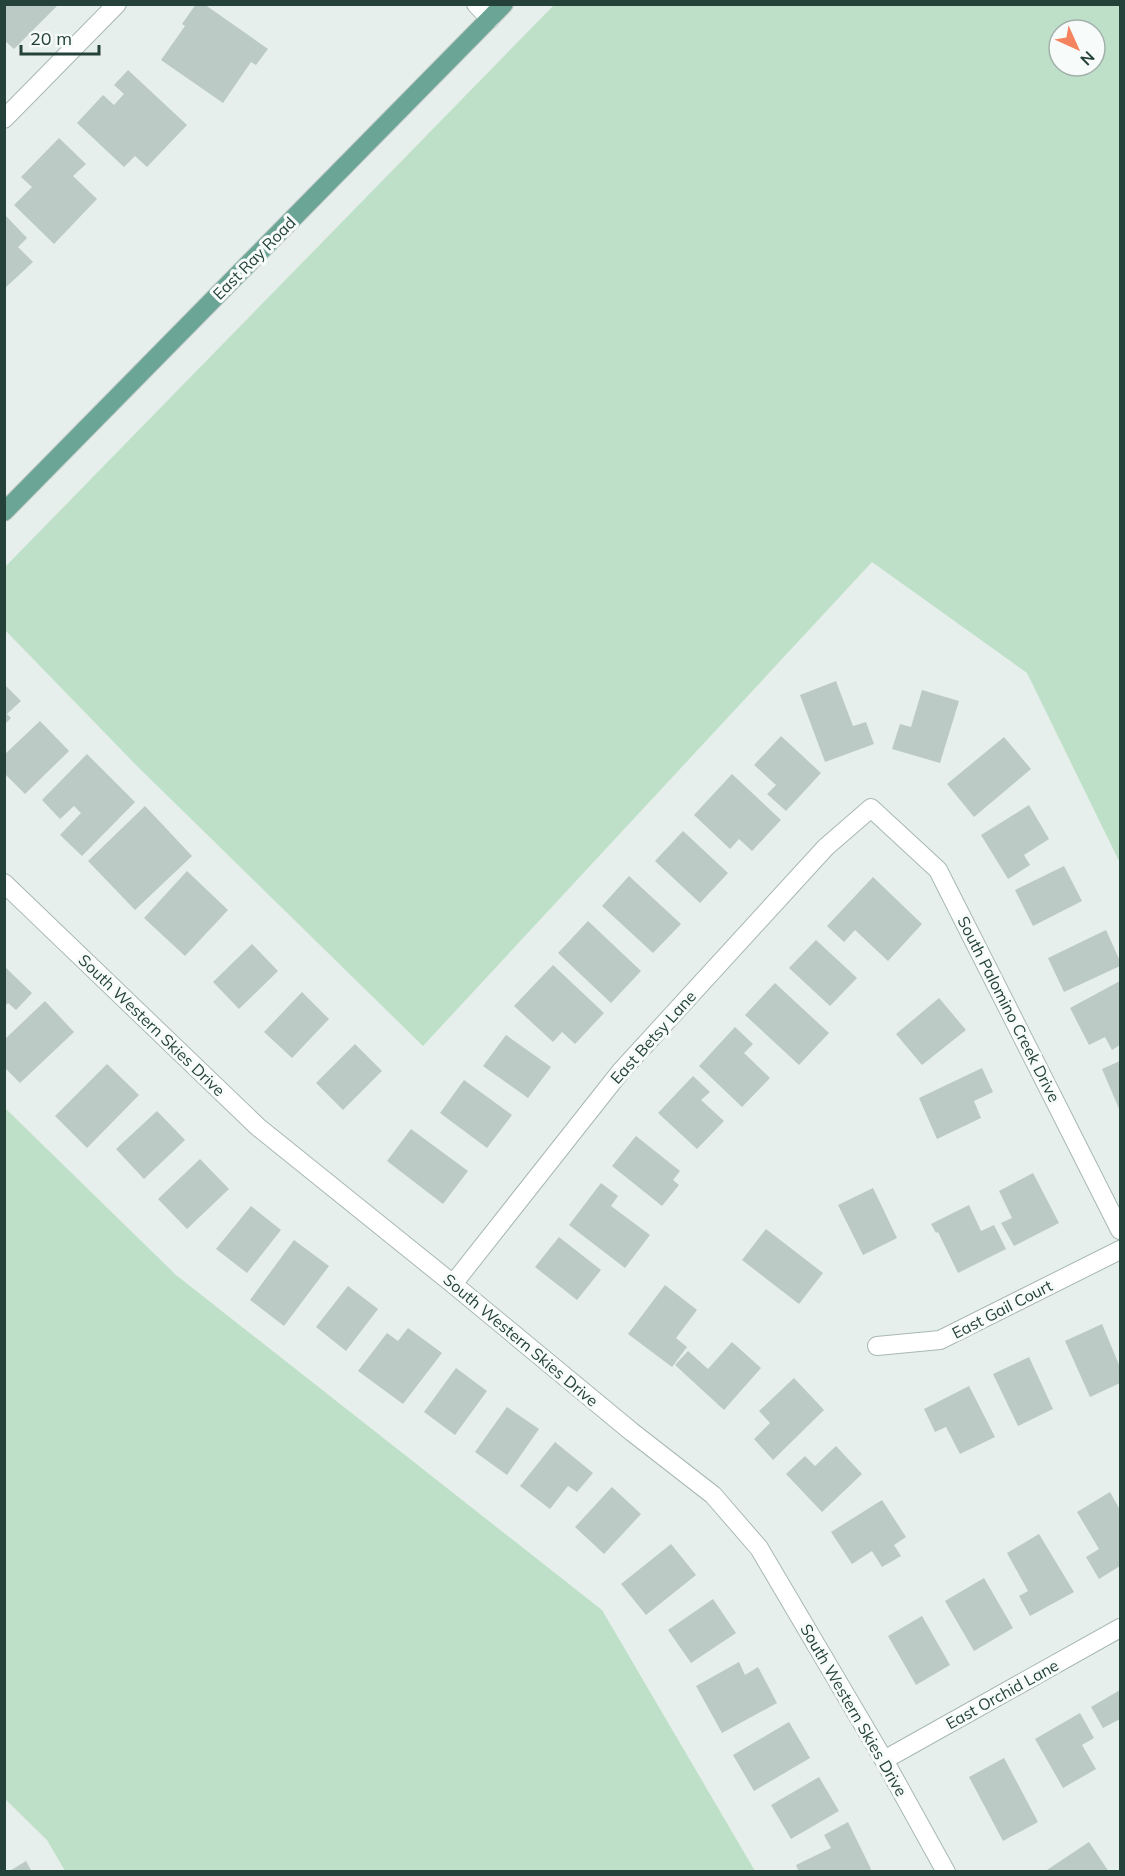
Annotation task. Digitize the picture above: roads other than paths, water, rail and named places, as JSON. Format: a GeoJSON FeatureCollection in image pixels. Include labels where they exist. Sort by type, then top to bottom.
{"type":"FeatureCollection","features":[{"type":"Feature","properties":{"kind":"main road","name":"East Ray Road"},"geometry":{"type":"LineString","coordinates":[[4,512],[504,4]]}},
{"type":"Feature","properties":{"kind":"street"},"geometry":{"type":"LineString","coordinates":[[4,119],[117,4]]}},
{"type":"Feature","properties":{"kind":"street"},"geometry":{"type":"LineString","coordinates":[[476,4],[490,18]]}},
{"type":"Feature","properties":{"kind":"street","name":"South Palomino Creek Drive"},"geometry":{"type":"LineString","coordinates":[[871,808],[938,870],[1120,1230]]}},
{"type":"Feature","properties":{"kind":"street","name":"East Betsy Lane"},"geometry":{"type":"LineString","coordinates":[[453,1284],[621,1071],[825,847],[871,808]]}},
{"type":"Feature","properties":{"kind":"street","name":"South Western Skies Drive"},"geometry":{"type":"LineString","coordinates":[[4,883],[258,1127],[632,1432],[713,1495],[759,1548],[884,1760],[946,1872]]}},
{"type":"Feature","properties":{"kind":"street","name":"East Gail Court"},"geometry":{"type":"LineString","coordinates":[[877,1346],[940,1340],[1120,1250]]}},
{"type":"Feature","properties":{"kind":"street","name":"East Orchid Lane"},"geometry":{"type":"LineString","coordinates":[[884,1760],[1120,1628]]}}]}
